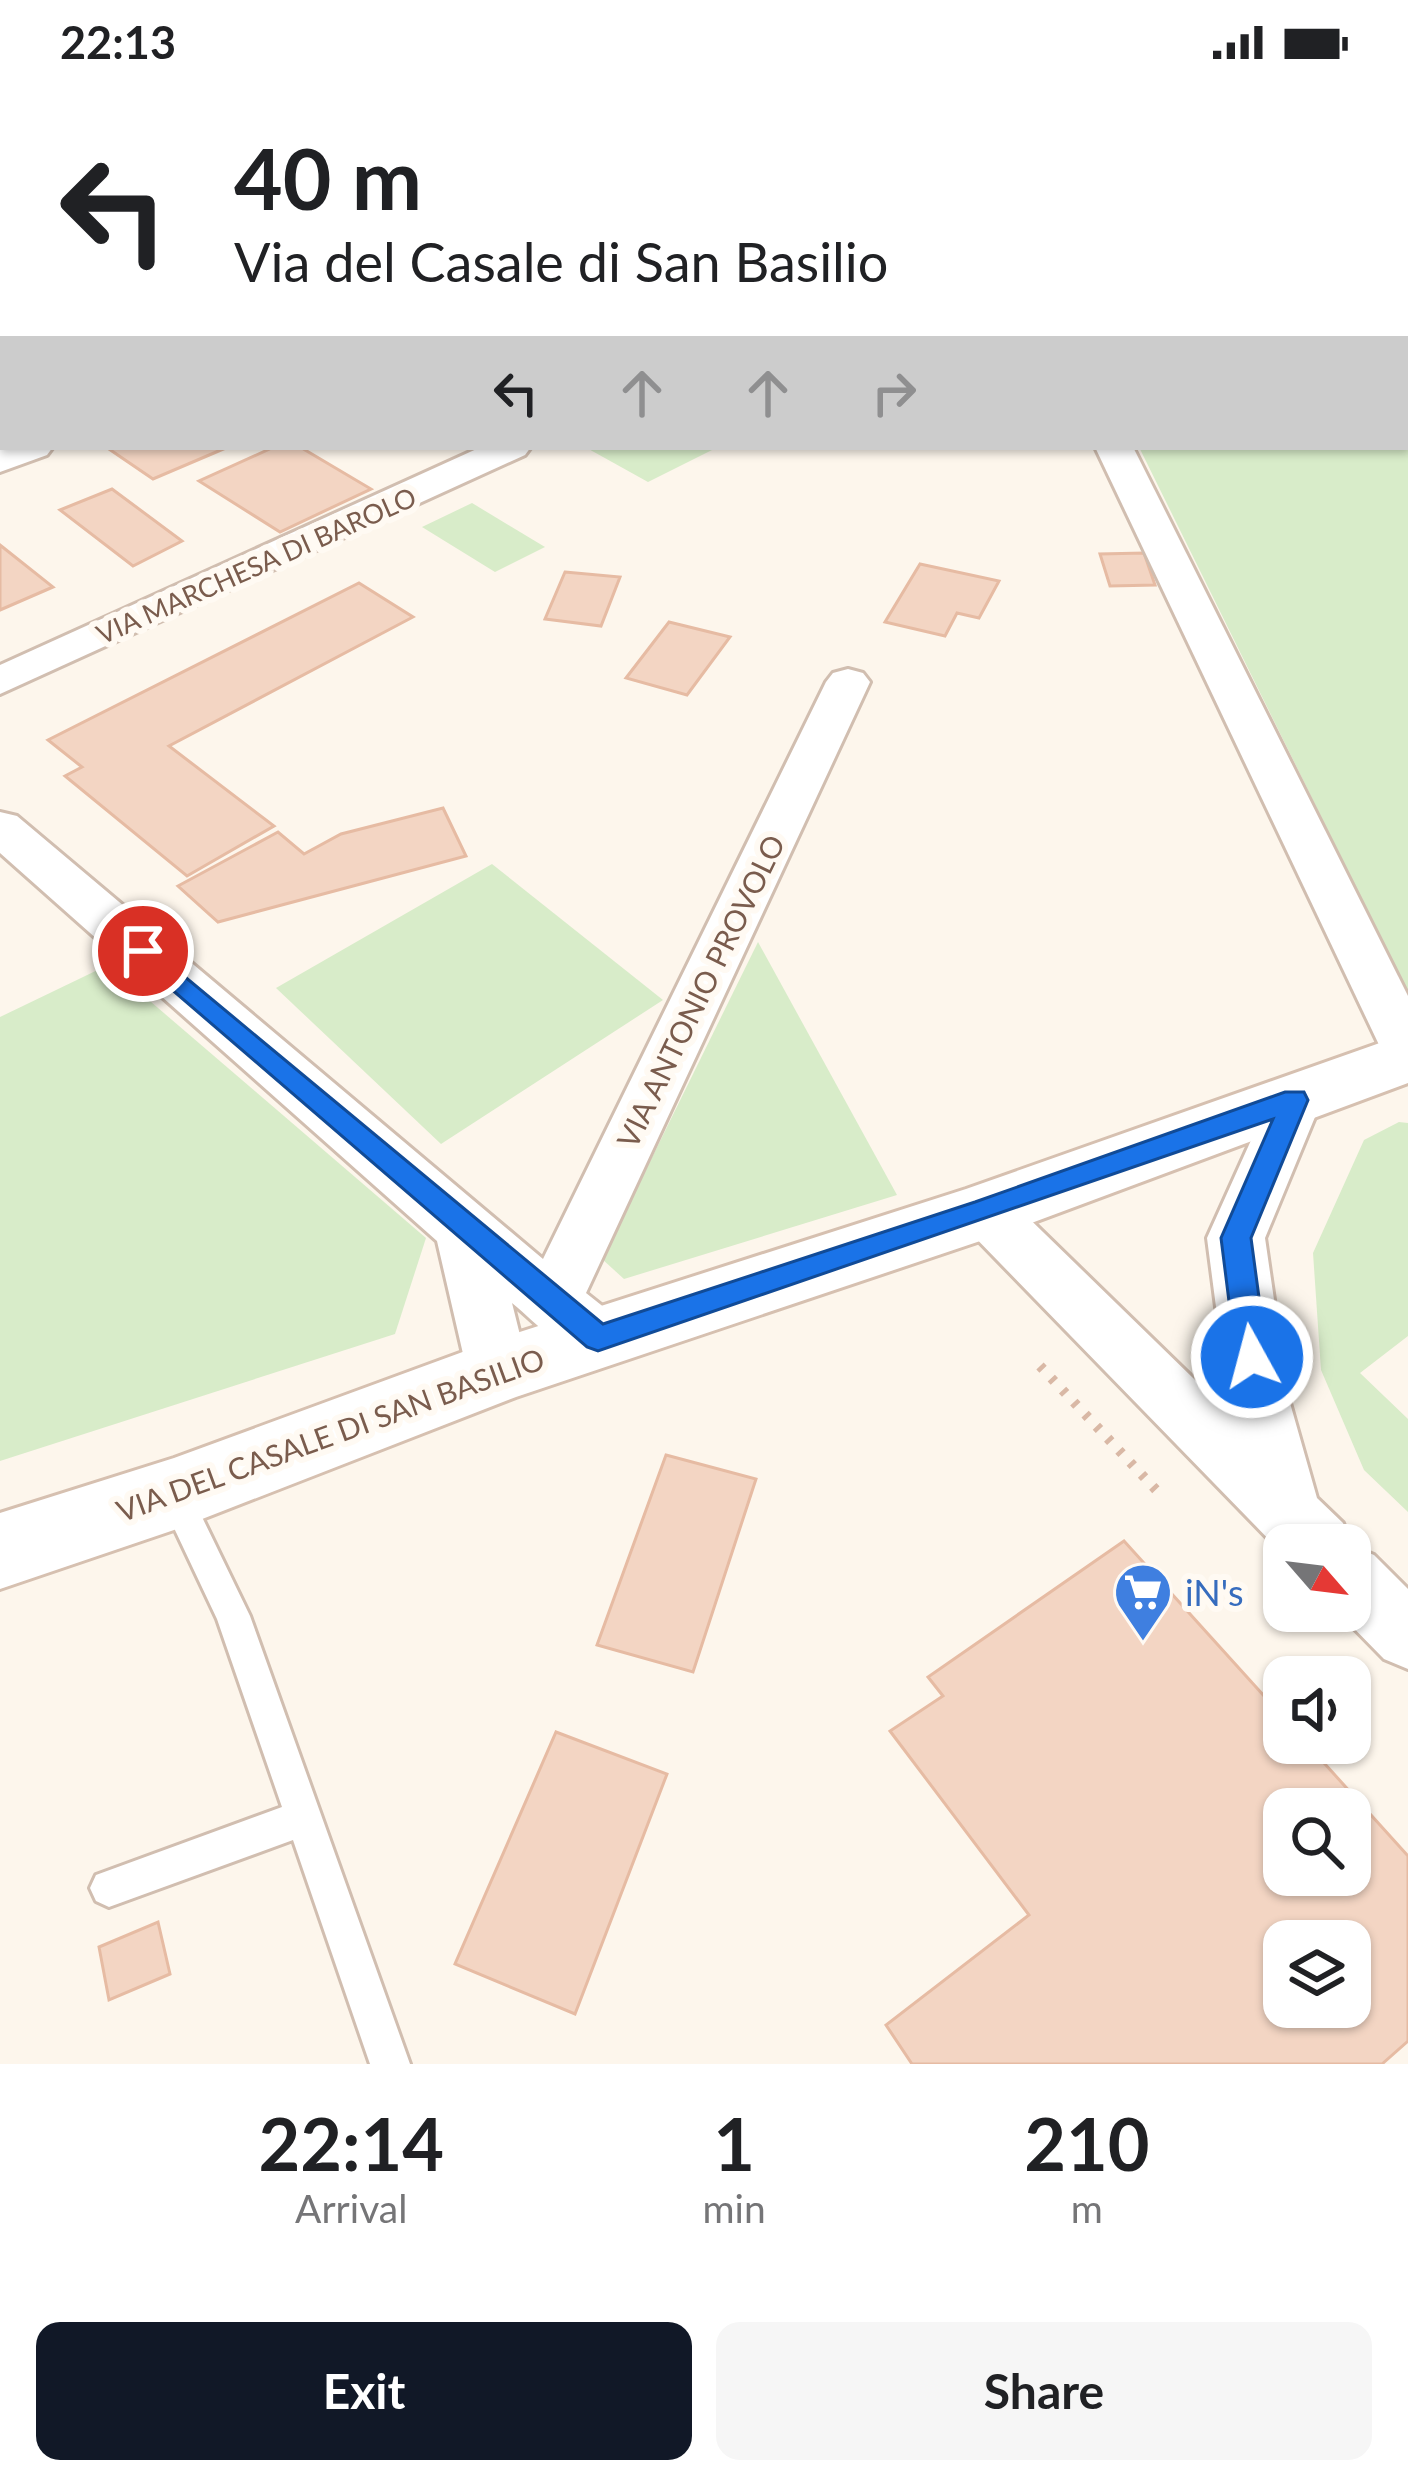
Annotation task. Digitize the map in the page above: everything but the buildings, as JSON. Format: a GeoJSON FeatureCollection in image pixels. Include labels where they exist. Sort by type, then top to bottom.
{"type":"FeatureCollection","features":[{"type":"Feature","properties":{"kind":"street","name":"VIA MARCHESA DI BAROLO"},"geometry":{"type":"LineString","coordinates":[[0,680],[505,450]]}},
{"type":"Feature","properties":{"kind":"street"},"geometry":{"type":"LineString","coordinates":[[1115,450],[1408,1053]]}},
{"type":"Feature","properties":{"kind":"street","name":"VIA ANTONIO PROVOLO"},"geometry":{"type":"LineString","coordinates":[[576,1319],[848,682]]}},
{"type":"Feature","properties":{"kind":"street"},"geometry":{"type":"LineString","coordinates":[[0,827],[464,1229],[576,1319]]}},
{"type":"Feature","properties":{"kind":"street","name":"VIA DEL CASALE DI SAN BASILIO"},"geometry":{"type":"LineString","coordinates":[[0,1551],[173,1494],[498,1371],[576,1319],[985,1210],[1294,1100],[1408,1053]]}},
{"type":"Feature","properties":{"kind":"street"},"geometry":{"type":"LineString","coordinates":[[1294,1100],[1236,1238],[1257,1396],[1301,1524]]}},
{"type":"Feature","properties":{"kind":"street"},"geometry":{"type":"LineString","coordinates":[[985,1210],[1298,1524]]}},
{"type":"Feature","properties":{"kind":"street"},"geometry":{"type":"LineString","coordinates":[[464,1229],[498,1371]]}},
{"type":"Feature","properties":{"kind":"street"},"geometry":{"type":"LineString","coordinates":[[1371,1598],[1408,1636]]}},
{"type":"Feature","properties":{"kind":"lane"},"geometry":{"type":"LineString","coordinates":[[173,1494],[233,1616],[390,2064]]}},
{"type":"Feature","properties":{"kind":"lane"},"geometry":{"type":"LineString","coordinates":[[109,1888],[304,1818]]}},
{"type":"Feature","properties":{"kind":"path"},"geometry":{"type":"LineString","coordinates":[[1040,1366],[1158,1492]]}},
{"type":"Feature","properties":{"kind":"green space"},"geometry":{"type":"Polygon","coordinates":[[[590,450],[712,450],[648,482],[590,450]]]}},
{"type":"Feature","properties":{"kind":"green space"},"geometry":{"type":"Polygon","coordinates":[[[1140,450],[1408,450],[1408,993],[1140,450]]]}},
{"type":"Feature","properties":{"kind":"green space"},"geometry":{"type":"Polygon","coordinates":[[[472,503],[545,547],[495,572],[422,527],[472,503]]]}},
{"type":"Feature","properties":{"kind":"green space"},"geometry":{"type":"Polygon","coordinates":[[[492,864],[663,1000],[441,1144],[276,988],[492,864]]]}},
{"type":"Feature","properties":{"kind":"green space"},"geometry":{"type":"Polygon","coordinates":[[[758,942],[897,1195],[624,1279],[602,1259],[758,942]]]}},
{"type":"Feature","properties":{"kind":"green space"},"geometry":{"type":"Polygon","coordinates":[[[108,965],[426,1238],[395,1334],[0,1461],[0,1017],[108,965]]]}},
{"type":"Feature","properties":{"kind":"green space"},"geometry":{"type":"Polygon","coordinates":[[[1399,1122],[1408,1123],[1408,1336],[1360,1373],[1408,1419],[1408,1512],[1364,1470],[1321,1370],[1313,1253],[1364,1140],[1399,1122]]]}},
{"type":"Feature","properties":{"kind":"place","name":"iN's"},"geometry":{"type":"Point","coordinates":[1143,1643]}},
{"type":"Feature","properties":{"kind":"route"},"geometry":{"type":"LineString","coordinates":[[143,951],[464,1229],[598,1338],[985,1210],[1294,1100],[1236,1238],[1252,1357]]}}]}
